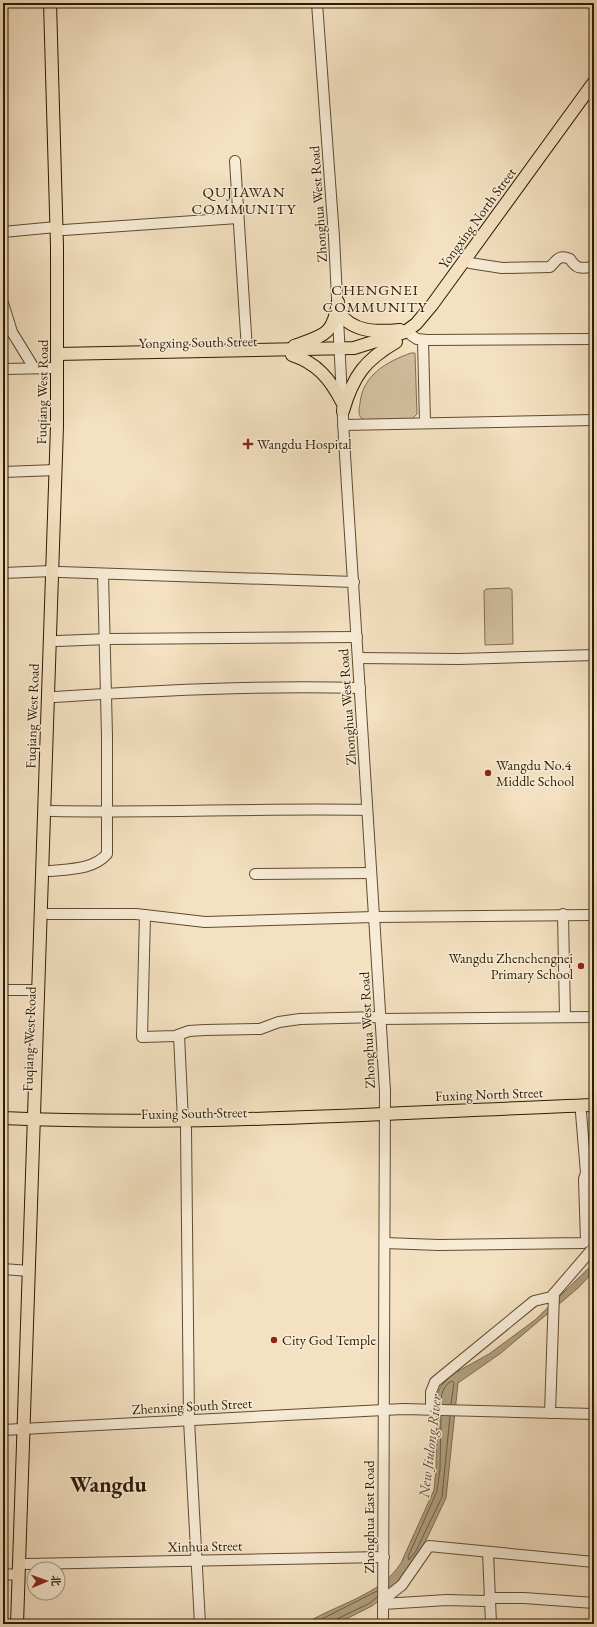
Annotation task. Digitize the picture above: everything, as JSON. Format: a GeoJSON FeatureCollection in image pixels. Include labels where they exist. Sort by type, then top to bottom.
{"type":"FeatureCollection","features":[{"type":"Feature","properties":{"kind":"main road","name":"Fuqiang West Road"},"geometry":{"type":"LineString","coordinates":[[50,3],[60,228]]}},
{"type":"Feature","properties":{"kind":"main road","name":"Fuqiang West Road"},"geometry":{"type":"LineString","coordinates":[[27,1429],[29,1271],[38,1123],[38,990],[56,572],[60,359],[58,3]]}},
{"type":"Feature","properties":{"kind":"main road","name":"Yongxing North Street"},"geometry":{"type":"LineString","coordinates":[[340,351],[366,346],[410,332],[432,305],[594,82]]}},
{"type":"Feature","properties":{"kind":"main road","name":"Yongxing North Street"},"geometry":{"type":"LineString","coordinates":[[340,351],[359,353],[396,342],[426,322],[594,92]]}},
{"type":"Feature","properties":{"kind":"main road"},"geometry":{"type":"LineString","coordinates":[[338,307],[346,322],[362,329],[410,332]]}},
{"type":"Feature","properties":{"kind":"main road"},"geometry":{"type":"LineString","coordinates":[[287,352],[327,332],[336,316],[338,307]]}},
{"type":"Feature","properties":{"kind":"main road"},"geometry":{"type":"LineString","coordinates":[[342,406],[351,388],[369,360],[396,342]]}},
{"type":"Feature","properties":{"kind":"main road","name":"Yongxing South Street"},"geometry":{"type":"LineString","coordinates":[[60,359],[247,350],[287,352]]}},
{"type":"Feature","properties":{"kind":"main road","name":"Yongxing South Street"},"geometry":{"type":"LineString","coordinates":[[60,359],[340,351]]}},
{"type":"Feature","properties":{"kind":"main road"},"geometry":{"type":"LineString","coordinates":[[287,352],[311,363],[320,370],[336,389],[342,406]]}},
{"type":"Feature","properties":{"kind":"main road","name":"Fuqiang West Road"},"geometry":{"type":"LineString","coordinates":[[27,1429],[56,697],[56,470],[60,359]]}},
{"type":"Feature","properties":{"kind":"main road","name":"Fuxing North Street"},"geometry":{"type":"LineString","coordinates":[[385,1117],[594,1105]]}},
{"type":"Feature","properties":{"kind":"main road","name":"Fuxing North Street"},"geometry":{"type":"LineString","coordinates":[[385,1117],[594,1112]]}},
{"type":"Feature","properties":{"kind":"main road","name":"Fuxing South Street"},"geometry":{"type":"LineString","coordinates":[[3,1125],[98,1121],[185,1124],[385,1117]]}},
{"type":"Feature","properties":{"kind":"main road","name":"Fuxing South Street"},"geometry":{"type":"LineString","coordinates":[[3,1118],[38,1123]]}},
{"type":"Feature","properties":{"kind":"main road"},"geometry":{"type":"LineString","coordinates":[[26,1561],[27,1429]]}},
{"type":"Feature","properties":{"kind":"main road"},"geometry":{"type":"LineString","coordinates":[[17,1624],[18,1575],[27,1429]]}},
{"type":"Feature","properties":{"kind":"main road"},"geometry":{"type":"LineString","coordinates":[[24,1624],[26,1564]]}},
{"type":"Feature","properties":{"kind":"street","name":"Zhonghua West Road"},"geometry":{"type":"LineString","coordinates":[[317,3],[338,307],[343,425],[368,810],[385,1117],[383,1410]]}},
{"type":"Feature","properties":{"kind":"street"},"geometry":{"type":"LineString","coordinates":[[235,161],[247,350]]}},
{"type":"Feature","properties":{"kind":"street"},"geometry":{"type":"LineString","coordinates":[[3,232],[238,218]]}},
{"type":"Feature","properties":{"kind":"street"},"geometry":{"type":"LineString","coordinates":[[470,263],[502,268],[550,267],[556,258],[563,257],[570,259],[578,268],[594,267]]}},
{"type":"Feature","properties":{"kind":"street"},"geometry":{"type":"LineString","coordinates":[[3,303],[12,332],[34,368]]}},
{"type":"Feature","properties":{"kind":"street"},"geometry":{"type":"LineString","coordinates":[[410,332],[423,340],[594,339]]}},
{"type":"Feature","properties":{"kind":"street"},"geometry":{"type":"LineString","coordinates":[[423,340],[425,423]]}},
{"type":"Feature","properties":{"kind":"street"},"geometry":{"type":"LineString","coordinates":[[3,369],[34,368],[60,359]]}},
{"type":"Feature","properties":{"kind":"street"},"geometry":{"type":"LineString","coordinates":[[343,425],[594,420]]}},
{"type":"Feature","properties":{"kind":"street"},"geometry":{"type":"LineString","coordinates":[[3,472],[56,470]]}},
{"type":"Feature","properties":{"kind":"street"},"geometry":{"type":"LineString","coordinates":[[3,573],[56,572],[354,582]]}},
{"type":"Feature","properties":{"kind":"street"},"geometry":{"type":"LineString","coordinates":[[50,871],[78,868],[100,861],[107,854],[106,693],[103,574]]}},
{"type":"Feature","properties":{"kind":"street"},"geometry":{"type":"LineString","coordinates":[[57,642],[105,639],[357,637]]}},
{"type":"Feature","properties":{"kind":"street"},"geometry":{"type":"LineString","coordinates":[[358,658],[459,659],[594,655]]}},
{"type":"Feature","properties":{"kind":"street"},"geometry":{"type":"LineString","coordinates":[[56,697],[175,689],[276,686],[360,688]]}},
{"type":"Feature","properties":{"kind":"street"},"geometry":{"type":"LineString","coordinates":[[52,811],[107,812],[295,809],[368,810]]}},
{"type":"Feature","properties":{"kind":"street"},"geometry":{"type":"LineString","coordinates":[[255,874],[371,874]]}},
{"type":"Feature","properties":{"kind":"street"},"geometry":{"type":"LineString","coordinates":[[48,914],[145,915],[205,922],[374,917],[562,914],[594,915]]}},
{"type":"Feature","properties":{"kind":"street"},"geometry":{"type":"LineString","coordinates":[[562,914],[565,1017]]}},
{"type":"Feature","properties":{"kind":"street"},"geometry":{"type":"LineString","coordinates":[[145,915],[142,1038],[179,1035],[189,1031],[260,1029],[279,1022],[300,1019],[594,1017]]}},
{"type":"Feature","properties":{"kind":"street"},"geometry":{"type":"LineString","coordinates":[[3,990],[38,990]]}},
{"type":"Feature","properties":{"kind":"street"},"geometry":{"type":"LineString","coordinates":[[179,1035],[185,1124],[189,1420],[200,1624]]}},
{"type":"Feature","properties":{"kind":"street"},"geometry":{"type":"LineString","coordinates":[[385,1243],[439,1245],[583,1243],[586,1241],[584,1179],[586,1173],[582,1113]]}},
{"type":"Feature","properties":{"kind":"street"},"geometry":{"type":"LineString","coordinates":[[432,1410],[431,1392],[435,1382],[534,1301],[554,1296],[594,1247]]}},
{"type":"Feature","properties":{"kind":"street"},"geometry":{"type":"LineString","coordinates":[[3,1269],[29,1271]]}},
{"type":"Feature","properties":{"kind":"street"},"geometry":{"type":"LineString","coordinates":[[550,1413],[554,1296]]}},
{"type":"Feature","properties":{"kind":"street","name":"Zhenxing South Street"},"geometry":{"type":"LineString","coordinates":[[3,1430],[383,1410],[594,1414]]}},
{"type":"Feature","properties":{"kind":"street","name":"Zhonghua East Road"},"geometry":{"type":"LineString","coordinates":[[383,1410],[383,1624]]}},
{"type":"Feature","properties":{"kind":"street"},"geometry":{"type":"LineString","coordinates":[[383,1601],[402,1585],[427,1547],[594,1562]]}},
{"type":"Feature","properties":{"kind":"street"},"geometry":{"type":"LineString","coordinates":[[488,1552],[491,1624]]}},
{"type":"Feature","properties":{"kind":"street","name":"Xinhua Street"},"geometry":{"type":"LineString","coordinates":[[66,1563],[384,1557]]}},
{"type":"Feature","properties":{"kind":"street"},"geometry":{"type":"LineString","coordinates":[[3,1574],[18,1575]]}},
{"type":"Feature","properties":{"kind":"street"},"geometry":{"type":"LineString","coordinates":[[383,1601],[484,1601],[490,1599],[524,1598],[594,1603]]}},
{"type":"Feature","properties":{"kind":"shaded area"},"geometry":{"type":"Polygon","coordinates":[[[411,353],[415,353],[417,414],[412,419],[364,420],[359,415],[359,410],[362,393],[371,377],[385,365],[411,353]]]}},
{"type":"Feature","properties":{"kind":"shaded area"},"geometry":{"type":"Polygon","coordinates":[[[509,588],[512,590],[513,644],[485,645],[484,591],[486,589],[509,588]]]}},
{"type":"Feature","properties":{"kind":"shaded area"},"geometry":{"type":"Polygon","coordinates":[[[591,922],[594,922],[594,978],[592,978],[591,922]]]}},
{"type":"Feature","properties":{"kind":"water"},"geometry":{"type":"Polygon","coordinates":[[[594,1263],[594,1271],[578,1288],[501,1353],[458,1383],[446,1498],[420,1553],[398,1586],[372,1606],[336,1624],[305,1624],[370,1592],[382,1584],[401,1563],[434,1490],[436,1469],[437,1394],[441,1386],[453,1374],[489,1354],[535,1320],[594,1263]]]}},
{"type":"Feature","properties":{"kind":"place","name":"Wangdu Hospital"},"geometry":{"type":"Point","coordinates":[248,444]}},
{"type":"Feature","properties":{"kind":"place","name":"Wangdu No.4 Middle School"},"geometry":{"type":"Point","coordinates":[488,773]}},
{"type":"Feature","properties":{"kind":"place","name":"Wangdu Zhenchengnei Primary School"},"geometry":{"type":"Point","coordinates":[581,966]}},
{"type":"Feature","properties":{"kind":"place","name":"City God Temple"},"geometry":{"type":"Point","coordinates":[274,1340]}},
{"type":"Feature","properties":{"kind":"district","name":"QUJIAWAN COMMUNITY"},"geometry":{"type":"Point","coordinates":[244,200]}},
{"type":"Feature","properties":{"kind":"district","name":"CHENGNEI COMMUNITY"},"geometry":{"type":"Point","coordinates":[375,298]}},
{"type":"Feature","properties":{"kind":"district","name":"Wangdu"},"geometry":{"type":"Point","coordinates":[108,1484]}},
{"type":"Feature","properties":{"kind":"water label","name":"New Jiulong River"},"geometry":{"type":"Point","coordinates":[430,1446]}}]}
